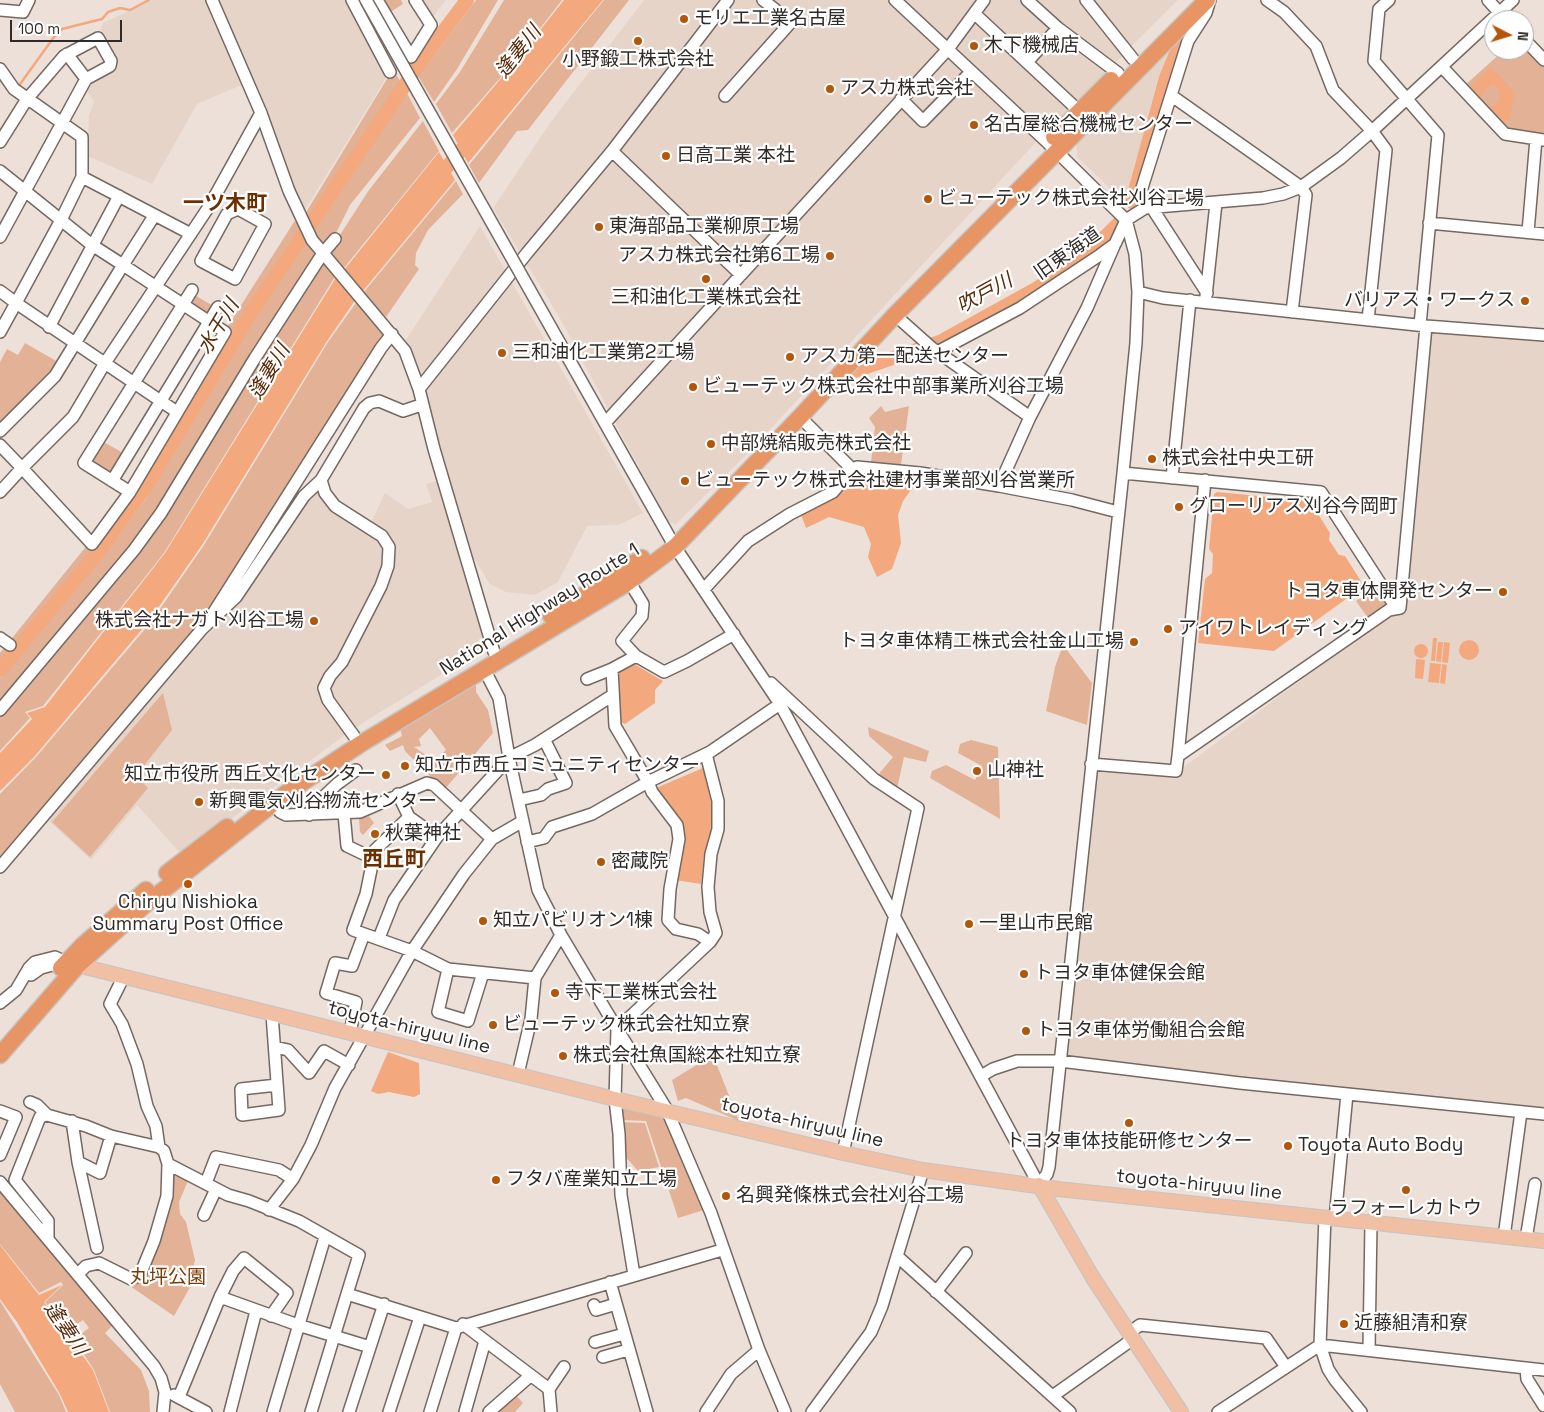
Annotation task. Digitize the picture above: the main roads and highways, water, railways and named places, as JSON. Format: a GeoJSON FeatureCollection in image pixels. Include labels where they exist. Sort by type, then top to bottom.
{"type":"FeatureCollection","features":[{"type":"Feature","properties":{"kind":"highway","name":"National Highway Route 1"},"geometry":{"type":"LineString","coordinates":[[0,1055],[72,964],[274,803],[362,743],[629,581],[800,418],[1051,147],[1079,110],[1194,0]]}},
{"type":"Feature","properties":{"kind":"highway","name":"National Highway Route 1"},"geometry":{"type":"LineString","coordinates":[[0,1040],[122,909],[202,844],[354,736],[672,542],[894,301],[1051,147],[1209,0]]}},
{"type":"Feature","properties":{"kind":"main road","name":"toyota-hiryuu line"},"geometry":{"type":"LineString","coordinates":[[72,964],[615,1099],[667,1110],[843,1154],[923,1170],[1039,1185],[1544,1242]]}},
{"type":"Feature","properties":{"kind":"main road"},"geometry":{"type":"LineString","coordinates":[[1039,1185],[1180,1412]]}},
{"type":"Feature","properties":{"kind":"main road"},"geometry":{"type":"LineString","coordinates":[[1133,1334],[1188,1412]]}},
{"type":"Feature","properties":{"kind":"waterway"},"geometry":{"type":"LineString","coordinates":[[18,87],[54,37],[62,29],[102,19],[108,12],[120,8],[130,10],[149,0]]}},
{"type":"Feature","properties":{"kind":"waterway","name":"水干川"},"geometry":{"type":"LineString","coordinates":[[0,670],[95,556],[144,489],[252,311],[421,61],[467,0]]}},
{"type":"Feature","properties":{"kind":"waterway","name":"吹戸川"},"geometry":{"type":"LineString","coordinates":[[1132,202],[1166,78],[1185,32]]}},
{"type":"Feature","properties":{"kind":"waterway"},"geometry":{"type":"LineString","coordinates":[[429,33],[435,43]]}},
{"type":"Feature","properties":{"kind":"waterway","name":"逢妻川"},"geometry":{"type":"LineString","coordinates":[[436,180],[473,136]]}},
{"type":"Feature","properties":{"kind":"waterway","name":"吹戸川"},"geometry":{"type":"LineString","coordinates":[[855,371],[942,341],[1036,289],[1083,259],[1118,224]]}},
{"type":"Feature","properties":{"kind":"place","name":"モリエ工業名古屋"},"geometry":{"type":"Point","coordinates":[684,19]}},
{"type":"Feature","properties":{"kind":"place","name":"小野鍛工株式会社"},"geometry":{"type":"Point","coordinates":[638,41]}},
{"type":"Feature","properties":{"kind":"place","name":"木下機械店"},"geometry":{"type":"Point","coordinates":[974,46]}},
{"type":"Feature","properties":{"kind":"place","name":"アスカ株式会社"},"geometry":{"type":"Point","coordinates":[830,89]}},
{"type":"Feature","properties":{"kind":"place","name":"名古屋総合機械センター"},"geometry":{"type":"Point","coordinates":[974,125]}},
{"type":"Feature","properties":{"kind":"place","name":"日高工業 本社"},"geometry":{"type":"Point","coordinates":[666,156]}},
{"type":"Feature","properties":{"kind":"place","name":"ビューテック株式会社刈谷工場"},"geometry":{"type":"Point","coordinates":[928,199]}},
{"type":"Feature","properties":{"kind":"place","name":"東海部品工業柳原工場"},"geometry":{"type":"Point","coordinates":[599,227]}},
{"type":"Feature","properties":{"kind":"place","name":"アスカ株式会社第6工場"},"geometry":{"type":"Point","coordinates":[830,256]}},
{"type":"Feature","properties":{"kind":"place","name":"三和油化工業株式会社"},"geometry":{"type":"Point","coordinates":[706,279]}},
{"type":"Feature","properties":{"kind":"place","name":"バリアス・ワークス"},"geometry":{"type":"Point","coordinates":[1525,301]}},
{"type":"Feature","properties":{"kind":"place","name":"三和油化工業第2工場"},"geometry":{"type":"Point","coordinates":[502,353]}},
{"type":"Feature","properties":{"kind":"place","name":"アスカ第一配送センター"},"geometry":{"type":"Point","coordinates":[790,357]}},
{"type":"Feature","properties":{"kind":"place","name":"ビューテック株式会社中部事業所刈谷工場"},"geometry":{"type":"Point","coordinates":[693,387]}},
{"type":"Feature","properties":{"kind":"place","name":"中部焼結販売株式会社"},"geometry":{"type":"Point","coordinates":[711,444]}},
{"type":"Feature","properties":{"kind":"place","name":"株式会社中央工研"},"geometry":{"type":"Point","coordinates":[1152,459]}},
{"type":"Feature","properties":{"kind":"place","name":"ビューテック株式会社建材事業部刈谷営業所"},"geometry":{"type":"Point","coordinates":[685,481]}},
{"type":"Feature","properties":{"kind":"place","name":"グローリアス刈谷今岡町"},"geometry":{"type":"Point","coordinates":[1179,507]}},
{"type":"Feature","properties":{"kind":"place","name":"トヨタ車体開発センター"},"geometry":{"type":"Point","coordinates":[1503,592]}},
{"type":"Feature","properties":{"kind":"place","name":"株式会社ナガト刈谷工場"},"geometry":{"type":"Point","coordinates":[314,621]}},
{"type":"Feature","properties":{"kind":"place","name":"アイワトレイディング"},"geometry":{"type":"Point","coordinates":[1168,629]}},
{"type":"Feature","properties":{"kind":"place","name":"トヨタ車体精工株式会社金山工場"},"geometry":{"type":"Point","coordinates":[1134,642]}},
{"type":"Feature","properties":{"kind":"place","name":"知立市西丘コミュニティセンター"},"geometry":{"type":"Point","coordinates":[405,766]}},
{"type":"Feature","properties":{"kind":"place","name":"山神社"},"geometry":{"type":"Point","coordinates":[977,771]}},
{"type":"Feature","properties":{"kind":"place","name":"知立市役所 西丘文化センター"},"geometry":{"type":"Point","coordinates":[386,775]}},
{"type":"Feature","properties":{"kind":"place","name":"新興電気刈谷物流センター"},"geometry":{"type":"Point","coordinates":[199,802]}},
{"type":"Feature","properties":{"kind":"place","name":"秋葉神社"},"geometry":{"type":"Point","coordinates":[375,834]}},
{"type":"Feature","properties":{"kind":"place","name":"密蔵院"},"geometry":{"type":"Point","coordinates":[601,862]}},
{"type":"Feature","properties":{"kind":"place","name":"Chiryu Nishioka Summary Post Office"},"geometry":{"type":"Point","coordinates":[188,884]}},
{"type":"Feature","properties":{"kind":"place","name":"知立パビリオン1棟"},"geometry":{"type":"Point","coordinates":[483,921]}},
{"type":"Feature","properties":{"kind":"place","name":"一里山市民館"},"geometry":{"type":"Point","coordinates":[969,924]}},
{"type":"Feature","properties":{"kind":"place","name":"トヨタ車体健保会館"},"geometry":{"type":"Point","coordinates":[1024,974]}},
{"type":"Feature","properties":{"kind":"place","name":"寺下工業株式会社"},"geometry":{"type":"Point","coordinates":[555,993]}},
{"type":"Feature","properties":{"kind":"place","name":"ビューテック株式会社知立寮"},"geometry":{"type":"Point","coordinates":[493,1025]}},
{"type":"Feature","properties":{"kind":"place","name":"トヨタ車体労働組合会館"},"geometry":{"type":"Point","coordinates":[1026,1031]}},
{"type":"Feature","properties":{"kind":"place","name":"株式会社魚国総本社知立寮"},"geometry":{"type":"Point","coordinates":[563,1056]}},
{"type":"Feature","properties":{"kind":"place","name":"トヨタ車体技能研修センター"},"geometry":{"type":"Point","coordinates":[1129,1123]}},
{"type":"Feature","properties":{"kind":"place","name":"Toyota Auto Body"},"geometry":{"type":"Point","coordinates":[1288,1146]}},
{"type":"Feature","properties":{"kind":"place","name":"フタバ産業知立工場"},"geometry":{"type":"Point","coordinates":[496,1180]}},
{"type":"Feature","properties":{"kind":"place","name":"ラフォーレカトウ"},"geometry":{"type":"Point","coordinates":[1406,1190]}},
{"type":"Feature","properties":{"kind":"place","name":"名興発條株式会社刈谷工場"},"geometry":{"type":"Point","coordinates":[726,1196]}},
{"type":"Feature","properties":{"kind":"place","name":"近藤組清和寮"},"geometry":{"type":"Point","coordinates":[1344,1324]}},
{"type":"Feature","properties":{"kind":"district","name":"一ツ木町"},"geometry":{"type":"Point","coordinates":[225,204]}},
{"type":"Feature","properties":{"kind":"district","name":"西丘町"},"geometry":{"type":"Point","coordinates":[394,860]}},
{"type":"Feature","properties":{"kind":"park label","name":"丸坪公園"},"geometry":{"type":"Point","coordinates":[168,1278]}}]}
